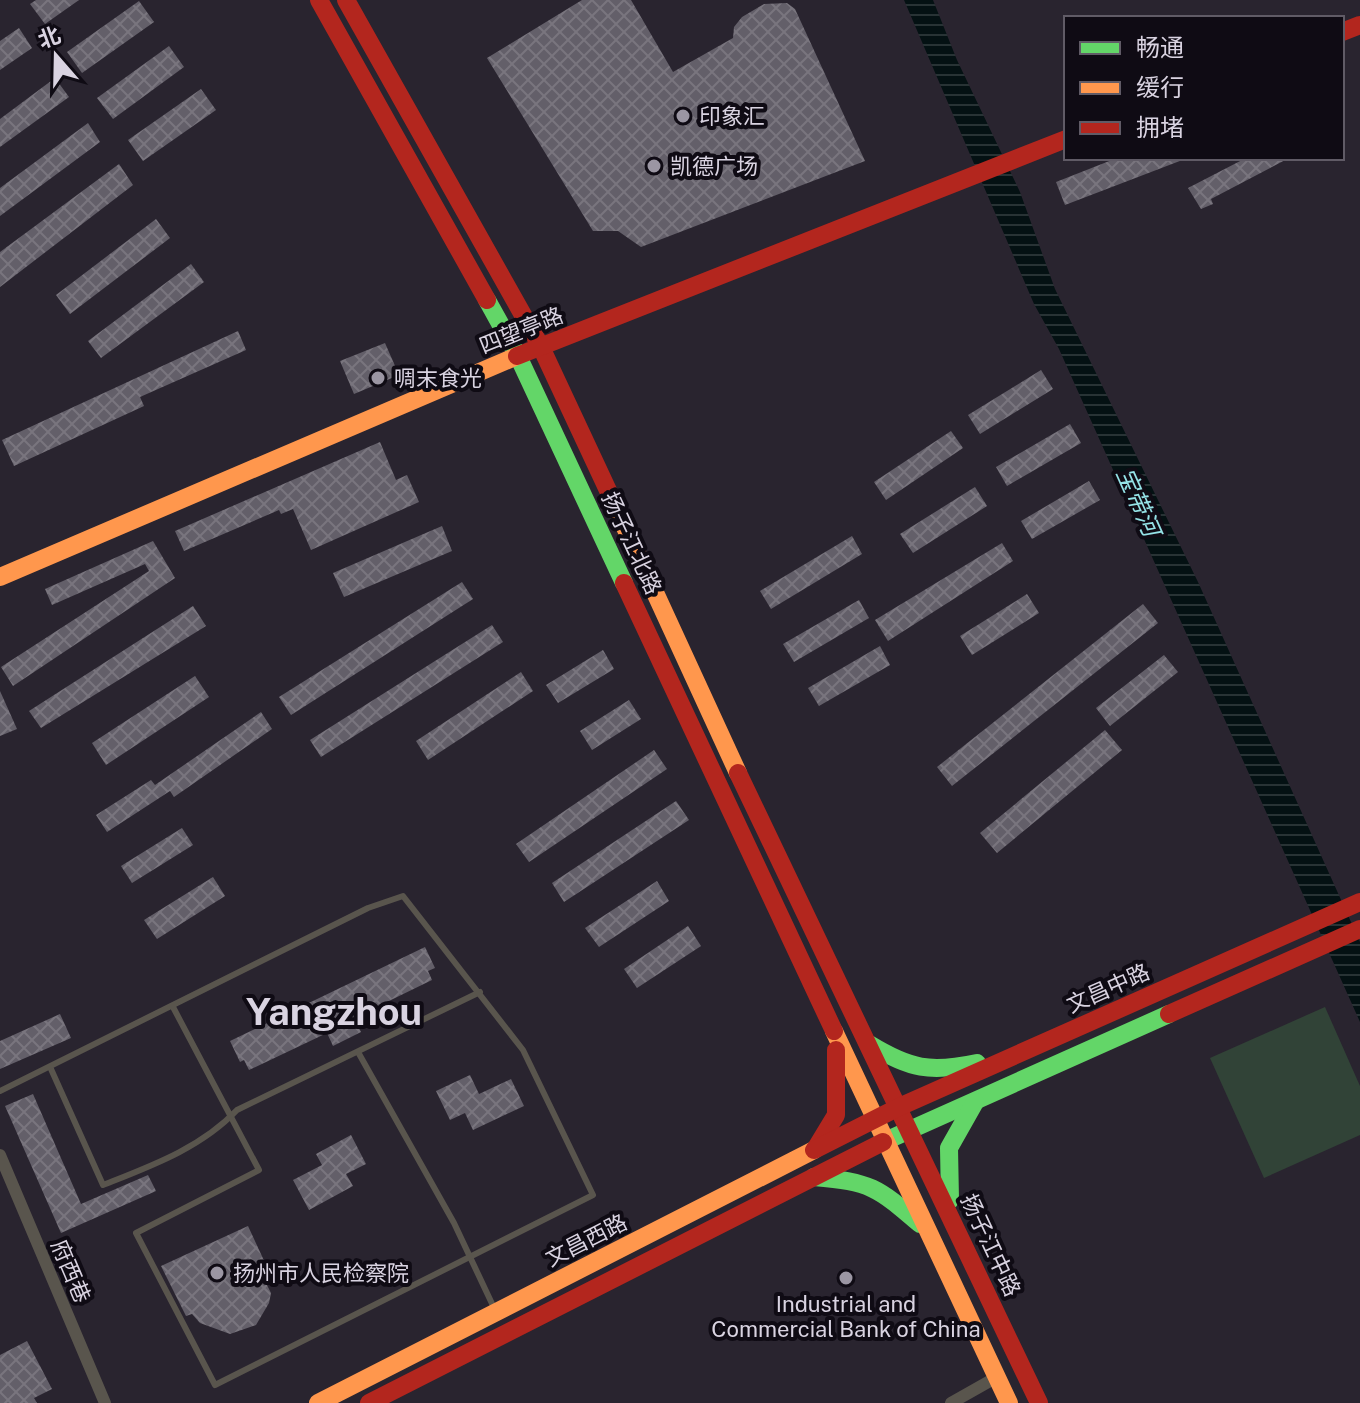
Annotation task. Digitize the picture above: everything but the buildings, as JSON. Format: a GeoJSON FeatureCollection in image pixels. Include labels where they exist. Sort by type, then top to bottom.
{"type":"FeatureCollection","features":[{"type":"Feature","properties":{"kind":"main road","name":"扬子江北路"},"geometry":{"type":"LineString","coordinates":[[319,0],[518,356],[875,1119]]}},
{"type":"Feature","properties":{"kind":"main road","name":"扬子江北路"},"geometry":{"type":"LineString","coordinates":[[346,0],[541,347],[899,1107]]}},
{"type":"Feature","properties":{"kind":"main road","name":"四望亭路"},"geometry":{"type":"LineString","coordinates":[[0,577],[518,356],[1064,140]]}},
{"type":"Feature","properties":{"kind":"main road","name":"文昌中路"},"geometry":{"type":"LineString","coordinates":[[875,1119],[1356,904]]}},
{"type":"Feature","properties":{"kind":"main road"},"geometry":{"type":"LineString","coordinates":[[369,1403],[909,1129],[1360,929]]}},
{"type":"Feature","properties":{"kind":"main road"},"geometry":{"type":"LineString","coordinates":[[814,1150],[836,1115],[839,1075],[833,1030]]}},
{"type":"Feature","properties":{"kind":"main road"},"geometry":{"type":"LineString","coordinates":[[869,1044],[907,1067],[940,1072],[1028,1050]]}},
{"type":"Feature","properties":{"kind":"main road"},"geometry":{"type":"LineString","coordinates":[[954,1224],[944,1164],[953,1131],[978,1098]]}},
{"type":"Feature","properties":{"kind":"main road","name":"扬子江中路"},"geometry":{"type":"LineString","coordinates":[[899,1107],[1039,1403]]}},
{"type":"Feature","properties":{"kind":"main road"},"geometry":{"type":"LineString","coordinates":[[875,1119],[1009,1403]]}},
{"type":"Feature","properties":{"kind":"main road","name":"文昌西路"},"geometry":{"type":"LineString","coordinates":[[318,1403],[875,1119]]}},
{"type":"Feature","properties":{"kind":"main road"},"geometry":{"type":"LineString","coordinates":[[814,1177],[860,1181],[889,1197],[928,1231]]}},
{"type":"Feature","properties":{"kind":"street","name":"府西巷"},"geometry":{"type":"LineString","coordinates":[[0,1155],[105,1403]]}},
{"type":"Feature","properties":{"kind":"street"},"geometry":{"type":"LineString","coordinates":[[951,1403],[997,1377]]}},
{"type":"Feature","properties":{"kind":"lane"},"geometry":{"type":"LineString","coordinates":[[0,1091],[51,1069],[173,1007],[368,908],[403,896],[523,1050],[593,1195],[215,1385],[136,1233],[259,1170],[173,1007]]}},
{"type":"Feature","properties":{"kind":"lane"},"geometry":{"type":"LineString","coordinates":[[51,1069],[103,1185],[167,1159],[217,1131],[237,1110],[480,992]]}},
{"type":"Feature","properties":{"kind":"lane"},"geometry":{"type":"LineString","coordinates":[[358,1052],[470,1257],[496,1312]]}},
{"type":"Feature","properties":{"kind":"green space"},"geometry":{"type":"Polygon","coordinates":[[[1325,1007],[1360,1086],[1360,1135],[1264,1178],[1210,1058],[1325,1007]]]}},
{"type":"Feature","properties":{"kind":"water","name":"宝带河"},"geometry":{"type":"Polygon","coordinates":[[[904,0],[933,0],[957,60],[1020,192],[1055,289],[1198,582],[1360,942],[1360,1022],[1059,349],[1034,304],[904,0]]]}},
{"type":"Feature","properties":{"kind":"traffic: fast"},"geometry":{"type":"LineString","coordinates":[[487,300],[518,356],[624,583]]}},
{"type":"Feature","properties":{"kind":"traffic: fast"},"geometry":{"type":"LineString","coordinates":[[883,1142],[1169,1014]]}},
{"type":"Feature","properties":{"kind":"traffic: fast"},"geometry":{"type":"LineString","coordinates":[[869,1044],[921,1067],[946,1068],[977,1063]]}},
{"type":"Feature","properties":{"kind":"traffic: fast"},"geometry":{"type":"LineString","coordinates":[[950,1200],[949,1148],[975,1102]]}},
{"type":"Feature","properties":{"kind":"traffic: fast"},"geometry":{"type":"LineString","coordinates":[[814,1177],[849,1181],[872,1188],[920,1224]]}},
{"type":"Feature","properties":{"kind":"traffic: slow"},"geometry":{"type":"LineString","coordinates":[[0,577],[517,356]]}},
{"type":"Feature","properties":{"kind":"traffic: slow"},"geometry":{"type":"LineString","coordinates":[[612,499],[738,773]]}},
{"type":"Feature","properties":{"kind":"traffic: slow"},"geometry":{"type":"LineString","coordinates":[[834,1031],[1009,1403]]}},
{"type":"Feature","properties":{"kind":"traffic: slow"},"geometry":{"type":"LineString","coordinates":[[318,1403],[814,1150]]}},
{"type":"Feature","properties":{"kind":"traffic: jam"},"geometry":{"type":"LineString","coordinates":[[319,0],[487,300]]}},
{"type":"Feature","properties":{"kind":"traffic: jam"},"geometry":{"type":"LineString","coordinates":[[346,0],[541,347],[612,499]]}},
{"type":"Feature","properties":{"kind":"traffic: jam"},"geometry":{"type":"LineString","coordinates":[[1344,31],[1360,25]]}},
{"type":"Feature","properties":{"kind":"traffic: jam"},"geometry":{"type":"LineString","coordinates":[[517,356],[1064,140]]}},
{"type":"Feature","properties":{"kind":"traffic: jam"},"geometry":{"type":"LineString","coordinates":[[624,583],[834,1031]]}},
{"type":"Feature","properties":{"kind":"traffic: jam"},"geometry":{"type":"LineString","coordinates":[[738,773],[1039,1403]]}},
{"type":"Feature","properties":{"kind":"traffic: jam"},"geometry":{"type":"LineString","coordinates":[[814,1150],[899,1107],[1360,902]]}},
{"type":"Feature","properties":{"kind":"traffic: jam"},"geometry":{"type":"LineString","coordinates":[[1169,1014],[1360,929]]}},
{"type":"Feature","properties":{"kind":"traffic: jam"},"geometry":{"type":"LineString","coordinates":[[816,1148],[836,1115],[836,1050]]}},
{"type":"Feature","properties":{"kind":"traffic: jam"},"geometry":{"type":"LineString","coordinates":[[369,1403],[883,1142]]}},
{"type":"Feature","properties":{"kind":"place","name":"印象汇"},"geometry":{"type":"Point","coordinates":[683,116]}},
{"type":"Feature","properties":{"kind":"place","name":"凯德广场"},"geometry":{"type":"Point","coordinates":[654,166]}},
{"type":"Feature","properties":{"kind":"place","name":"啁末食光"},"geometry":{"type":"Point","coordinates":[378,378]}},
{"type":"Feature","properties":{"kind":"place","name":"扬州市人民检察院"},"geometry":{"type":"Point","coordinates":[217,1273]}},
{"type":"Feature","properties":{"kind":"place","name":"Industrial and Commercial Bank of China"},"geometry":{"type":"Point","coordinates":[846,1278]}},
{"type":"Feature","properties":{"kind":"district","name":"Yangzhou"},"geometry":{"type":"Point","coordinates":[334,1012]}}]}
